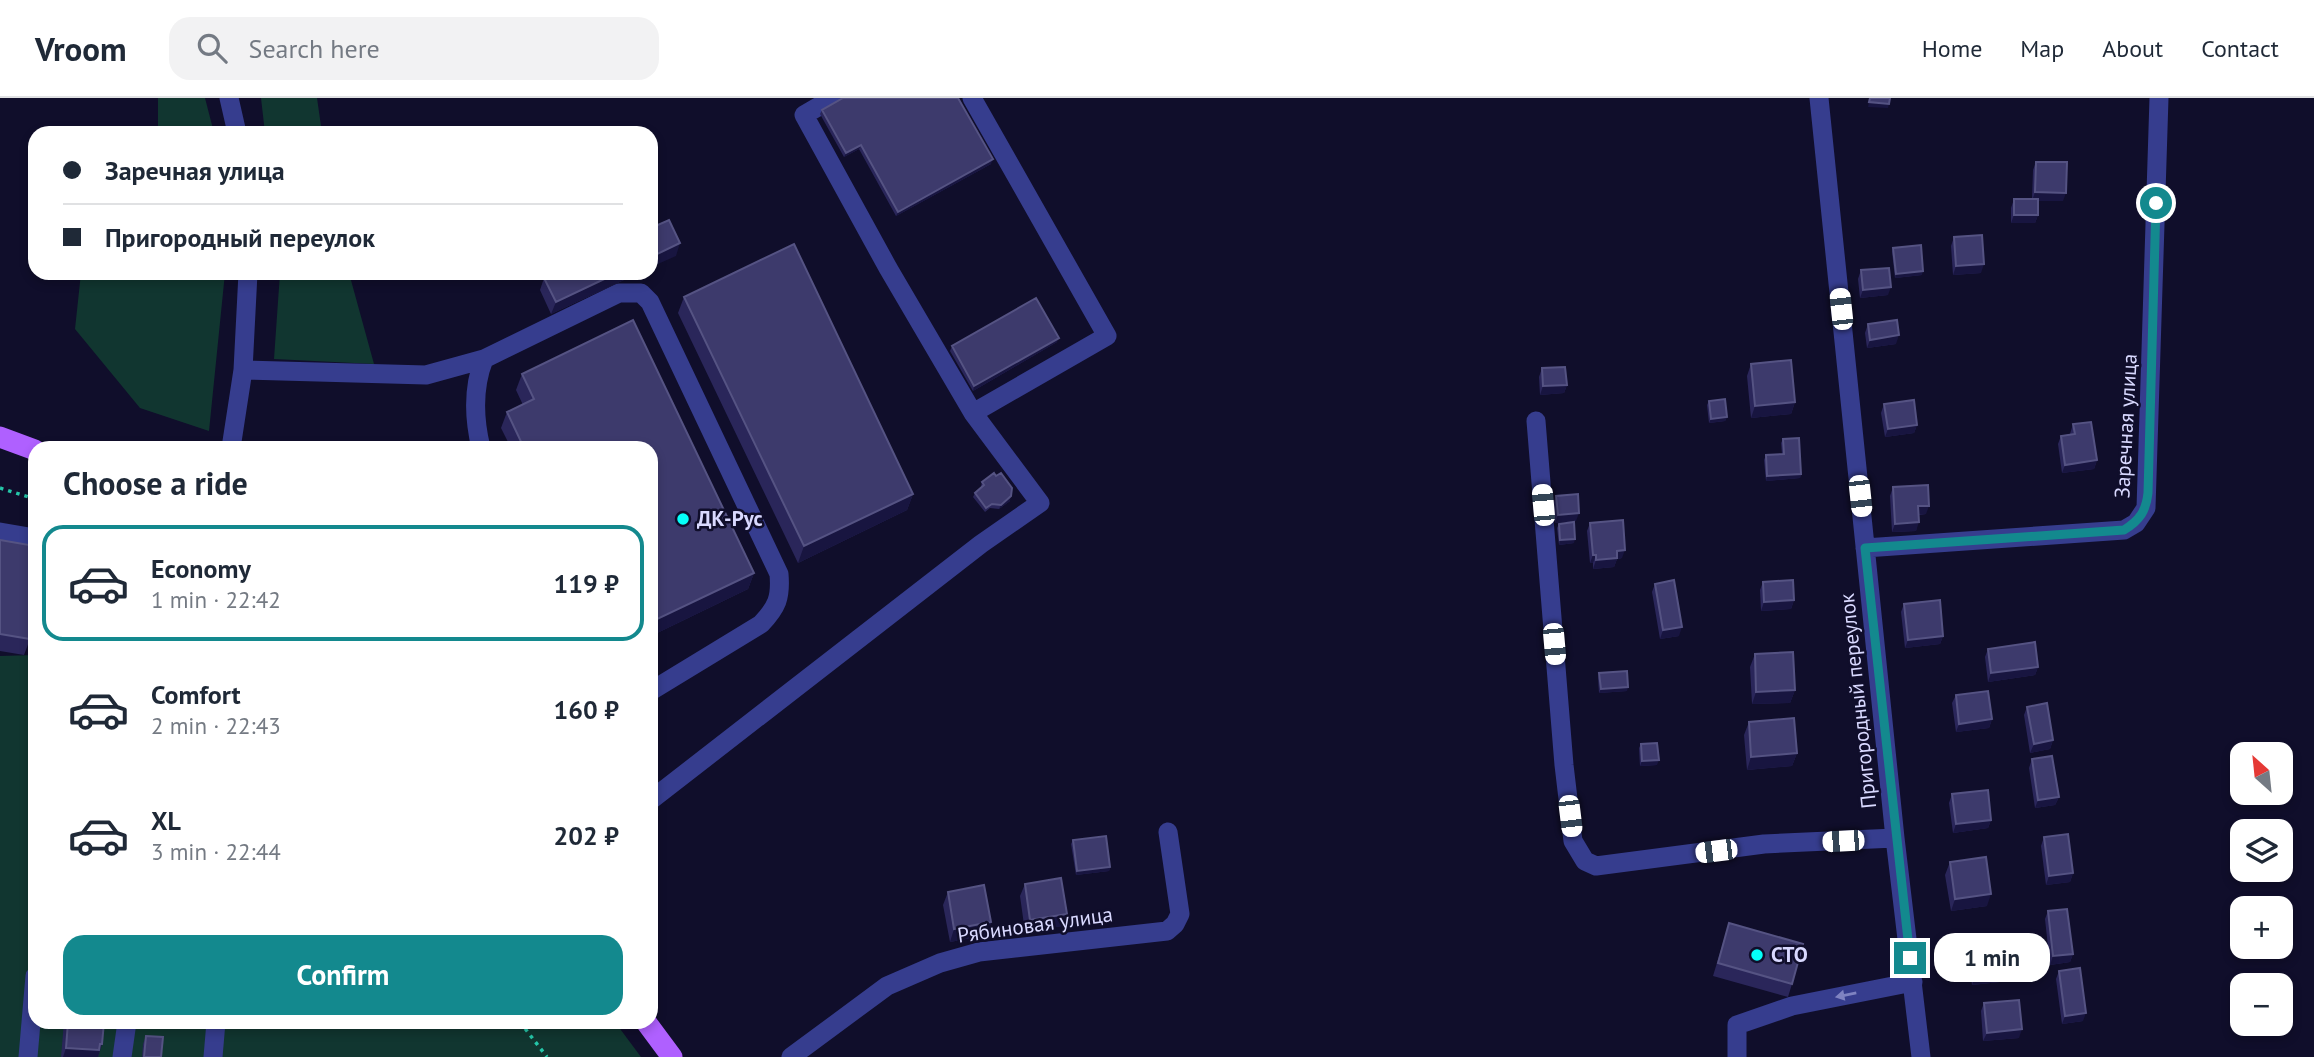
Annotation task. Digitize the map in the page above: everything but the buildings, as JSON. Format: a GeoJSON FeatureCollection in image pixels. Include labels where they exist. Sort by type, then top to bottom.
{"type":"FeatureCollection","features":[{"type":"Feature","properties":{"kind":"main road"},"geometry":{"type":"LineString","coordinates":[[0,437],[28,447]]}},
{"type":"Feature","properties":{"kind":"main road"},"geometry":{"type":"LineString","coordinates":[[651,1029],[672,1057]]}},
{"type":"Feature","properties":{"kind":"street"},"geometry":{"type":"LineString","coordinates":[[229,98],[235,126]]}},
{"type":"Feature","properties":{"kind":"street"},"geometry":{"type":"LineString","coordinates":[[972,98],[1107,336],[972,413]]}},
{"type":"Feature","properties":{"kind":"street","name":"Пригородный переулок"},"geometry":{"type":"LineString","coordinates":[[1819,98],[1895,838],[1921,1057]]}},
{"type":"Feature","properties":{"kind":"street","name":"Заречная улица"},"geometry":{"type":"LineString","coordinates":[[1865,548],[2124,530],[2136,523],[2147,508],[2159,98]]}},
{"type":"Feature","properties":{"kind":"street"},"geometry":{"type":"LineString","coordinates":[[658,795],[981,544],[1040,503],[972,413],[804,115],[828,99]]}},
{"type":"Feature","properties":{"kind":"street"},"geometry":{"type":"LineString","coordinates":[[233,441],[243,370],[248,280]]}},
{"type":"Feature","properties":{"kind":"street"},"geometry":{"type":"LineString","coordinates":[[243,370],[426,375],[484,359],[619,293],[641,293],[650,302],[779,574],[780,592],[773,611],[761,624],[658,687]]}},
{"type":"Feature","properties":{"kind":"street"},"geometry":{"type":"LineString","coordinates":[[480,441],[476,386],[484,359]]}},
{"type":"Feature","properties":{"kind":"street"},"geometry":{"type":"LineString","coordinates":[[1536,421],[1564,765],[1573,841],[1585,861],[1596,866],[1764,845],[1895,838]]}},
{"type":"Feature","properties":{"kind":"street"},"geometry":{"type":"LineString","coordinates":[[0,532],[28,537]]}},
{"type":"Feature","properties":{"kind":"street","name":"Рябиновая улица"},"geometry":{"type":"LineString","coordinates":[[791,1057],[887,986],[940,963],[979,952],[1167,931],[1175,924],[1180,914],[1168,832]]}},
{"type":"Feature","properties":{"kind":"street"},"geometry":{"type":"LineString","coordinates":[[1737,1057],[1737,1025],[1792,1006],[1913,982]]}},
{"type":"Feature","properties":{"kind":"street"},"geometry":{"type":"LineString","coordinates":[[28,1057],[30,1029]]}},
{"type":"Feature","properties":{"kind":"street"},"geometry":{"type":"LineString","coordinates":[[122,1057],[126,1029]]}},
{"type":"Feature","properties":{"kind":"street"},"geometry":{"type":"LineString","coordinates":[[213,1057],[215,1029]]}},
{"type":"Feature","properties":{"kind":"path"},"geometry":{"type":"LineString","coordinates":[[0,488],[28,497]]}},
{"type":"Feature","properties":{"kind":"path"},"geometry":{"type":"LineString","coordinates":[[525,1029],[547,1057]]}},
{"type":"Feature","properties":{"kind":"green space"},"geometry":{"type":"Polygon","coordinates":[[[158,98],[205,98],[212,126],[158,126],[158,98]]]}},
{"type":"Feature","properties":{"kind":"green space"},"geometry":{"type":"Polygon","coordinates":[[[261,98],[317,98],[321,126],[264,126],[261,98]]]}},
{"type":"Feature","properties":{"kind":"green space"},"geometry":{"type":"Polygon","coordinates":[[[80,280],[224,280],[209,431],[140,408],[75,329],[80,280]]]}},
{"type":"Feature","properties":{"kind":"green space"},"geometry":{"type":"Polygon","coordinates":[[[280,280],[351,280],[374,364],[274,359],[280,280]]]}},
{"type":"Feature","properties":{"kind":"green space"},"geometry":{"type":"Polygon","coordinates":[[[28,655],[28,1029],[620,1029],[641,1057],[0,1057],[0,656],[28,655]]]}},
{"type":"Feature","properties":{"kind":"place","name":"ДК-Рус"},"geometry":{"type":"Point","coordinates":[683,519]}},
{"type":"Feature","properties":{"kind":"place","name":"СТО"},"geometry":{"type":"Point","coordinates":[1757,955]}},
{"type":"Feature","properties":{"kind":"route"},"geometry":{"type":"LineString","coordinates":[[1910,958],[1865,548],[2124,530],[2136,523],[2147,508],[2148,493],[2156,203]]}}]}
